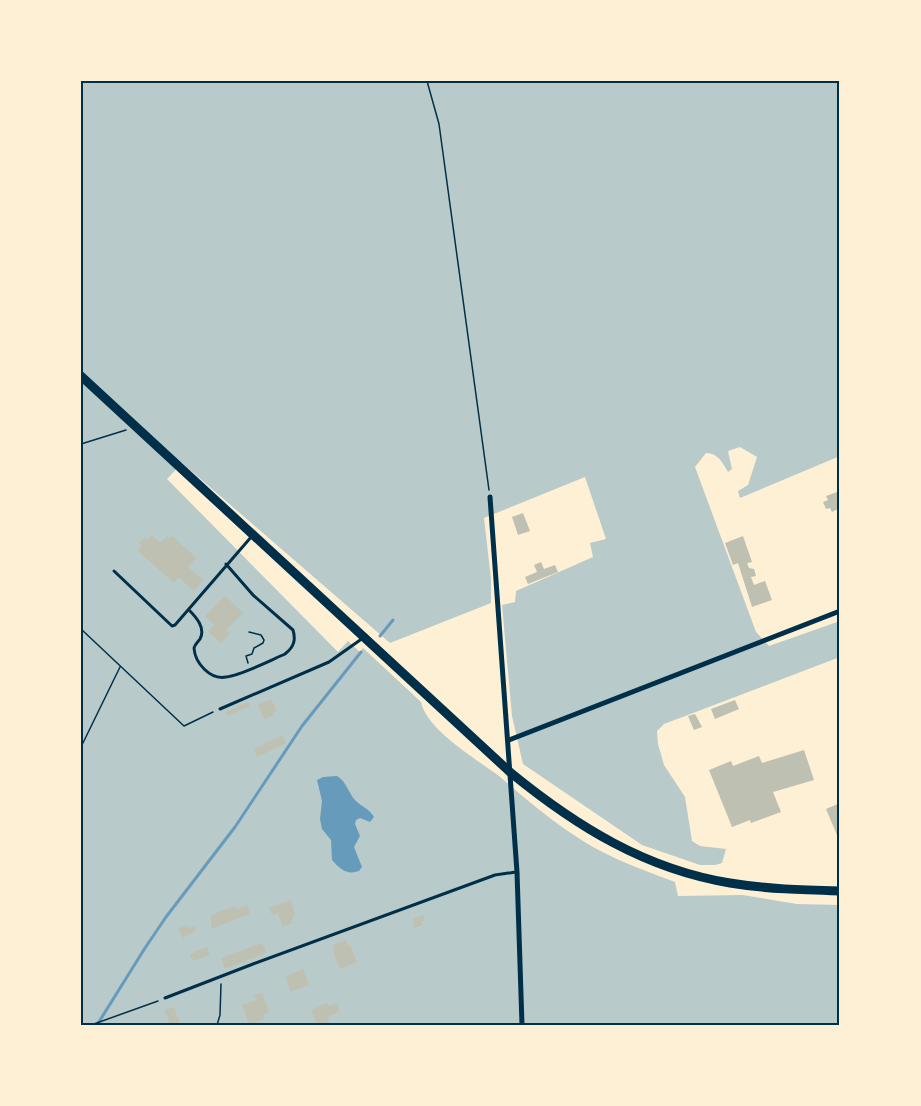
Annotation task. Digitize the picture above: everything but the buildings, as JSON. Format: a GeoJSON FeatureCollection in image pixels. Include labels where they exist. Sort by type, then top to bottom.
{"type":"FeatureCollection","features":[{"type":"Feature","properties":{"kind":"main road"},"geometry":{"type":"LineString","coordinates":[[81,376],[511,772],[587,830],[622,849],[663,866],[729,883],[777,889],[840,891]]}},
{"type":"Feature","properties":{"kind":"street"},"geometry":{"type":"LineString","coordinates":[[490,497],[511,772],[522,1025]]}},
{"type":"Feature","properties":{"kind":"street"},"geometry":{"type":"LineString","coordinates":[[509,740],[840,611]]}},
{"type":"Feature","properties":{"kind":"lane"},"geometry":{"type":"LineString","coordinates":[[114,571],[170,626],[175,625],[253,535]]}},
{"type":"Feature","properties":{"kind":"lane"},"geometry":{"type":"LineString","coordinates":[[189,610],[199,621],[201,629],[200,639],[194,648],[194,655],[199,665],[211,673],[223,677],[251,668],[291,650],[295,636],[293,630],[253,595],[226,564]]}},
{"type":"Feature","properties":{"kind":"lane"},"geometry":{"type":"LineString","coordinates":[[220,709],[329,662],[364,637]]}},
{"type":"Feature","properties":{"kind":"lane"},"geometry":{"type":"LineString","coordinates":[[165,998],[495,875],[517,872]]}},
{"type":"Feature","properties":{"kind":"path"},"geometry":{"type":"LineString","coordinates":[[427,81],[439,124],[490,497]]}},
{"type":"Feature","properties":{"kind":"path"},"geometry":{"type":"LineString","coordinates":[[81,444],[136,426]]}},
{"type":"Feature","properties":{"kind":"path"},"geometry":{"type":"LineString","coordinates":[[81,628],[184,726],[220,709]]}},
{"type":"Feature","properties":{"kind":"path"},"geometry":{"type":"LineString","coordinates":[[249,632],[261,635],[264,640],[254,648],[252,654],[245,657],[251,668]]}},
{"type":"Feature","properties":{"kind":"path"},"geometry":{"type":"LineString","coordinates":[[81,747],[120,666]]}},
{"type":"Feature","properties":{"kind":"path"},"geometry":{"type":"LineString","coordinates":[[217,1025],[220,1015],[222,976]]}},
{"type":"Feature","properties":{"kind":"path"},"geometry":{"type":"LineString","coordinates":[[91,1025],[165,998]]}},
{"type":"Feature","properties":{"kind":"shaded area"},"geometry":{"type":"Polygon","coordinates":[[[81,81],[840,81],[840,456],[740,498],[738,491],[748,485],[757,457],[740,447],[728,451],[732,469],[728,472],[719,459],[710,453],[706,453],[695,467],[756,632],[769,646],[840,621],[840,657],[664,724],[657,731],[664,765],[685,797],[692,841],[700,846],[726,849],[722,863],[700,865],[642,845],[523,764],[512,716],[502,605],[515,602],[516,591],[593,557],[590,543],[606,539],[585,477],[484,518],[491,579],[491,603],[390,643],[182,463],[167,479],[338,652],[348,641],[360,652],[363,648],[421,702],[425,713],[442,733],[550,818],[583,841],[616,859],[675,882],[678,896],[743,895],[797,904],[840,905],[840,1025],[81,1025],[81,81]]]}},
{"type":"Feature","properties":{"kind":"water"},"geometry":{"type":"Polygon","coordinates":[[[337,776],[355,800],[374,817],[370,822],[360,818],[356,820],[355,824],[360,836],[354,847],[362,867],[355,872],[344,871],[332,860],[331,840],[322,829],[320,819],[322,801],[317,780],[337,776]]]}},
{"type":"Feature","properties":{"kind":"waterway"},"geometry":{"type":"LineString","coordinates":[[380,636],[393,620]]}},
{"type":"Feature","properties":{"kind":"waterway"},"geometry":{"type":"LineString","coordinates":[[97,1025],[166,917],[235,827],[302,726],[361,652]]}}]}
